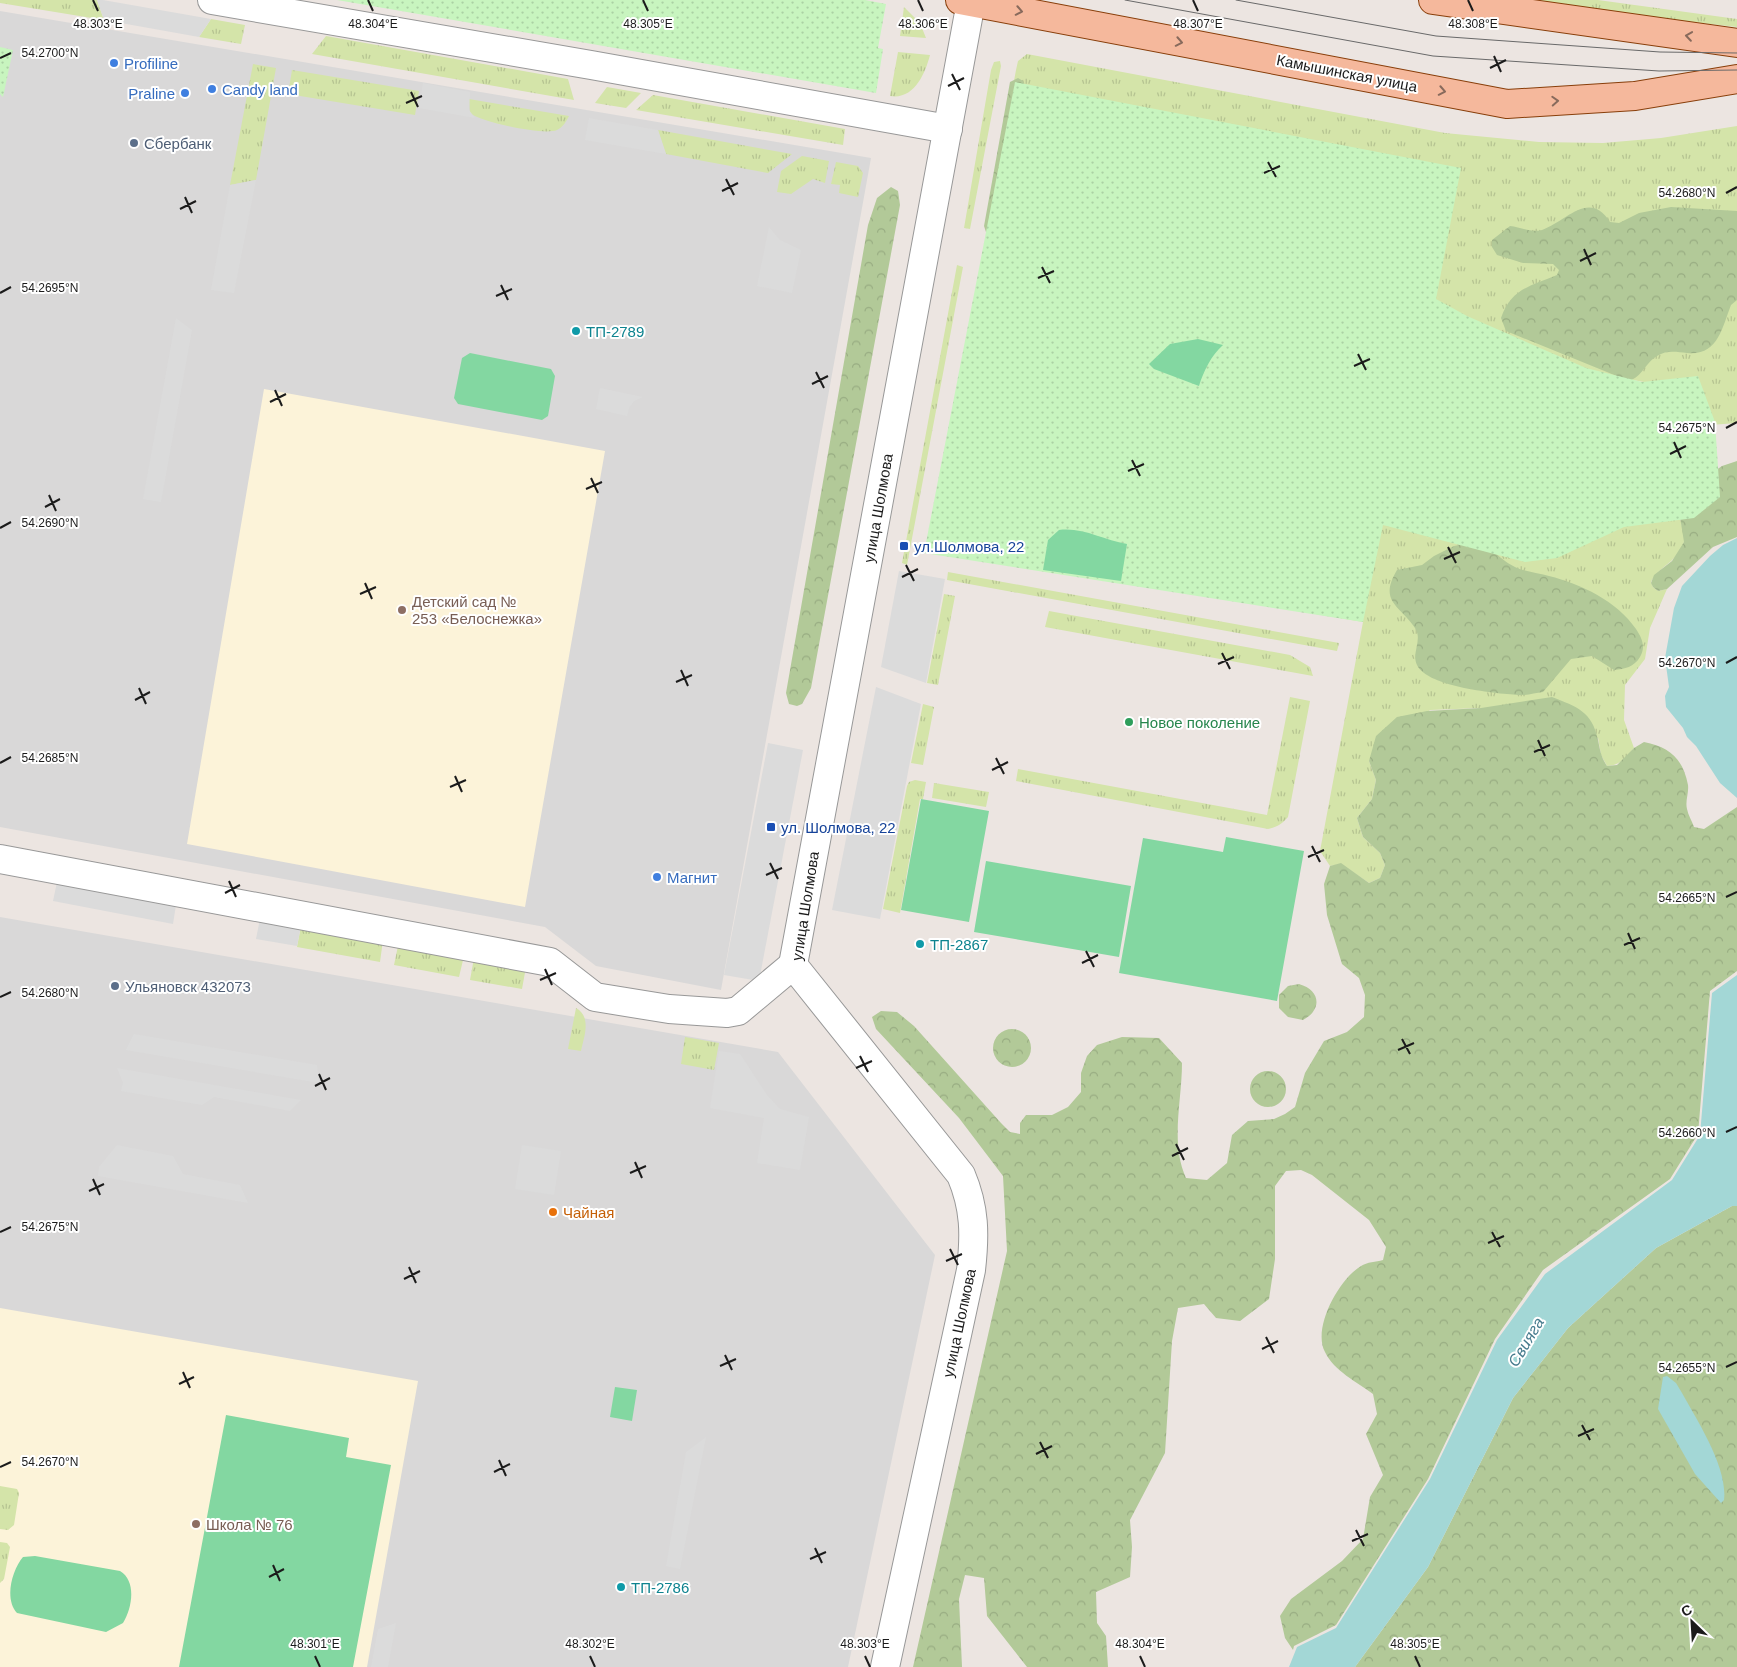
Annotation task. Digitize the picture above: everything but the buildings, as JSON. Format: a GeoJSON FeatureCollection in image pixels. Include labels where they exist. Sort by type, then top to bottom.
{"type":"FeatureCollection","features":[{"type":"Feature","properties":{"kind":"main road"},"geometry":{"type":"LineString","coordinates":[[1434,0],[1737,43]]}},
{"type":"Feature","properties":{"kind":"main road","name":"Камышинская улица"},"geometry":{"type":"LineString","coordinates":[[968,1],[1507,104],[1635,96],[1737,79]]}},
{"type":"Feature","properties":{"kind":"street"},"geometry":{"type":"LineString","coordinates":[[212,0],[948,129]]}},
{"type":"Feature","properties":{"kind":"street","name":"улица Шолмова"},"geometry":{"type":"LineString","coordinates":[[885,1667],[971,1270],[974,1217],[970,1196],[961,1175],[793,965],[948,129],[968,1]]}},
{"type":"Feature","properties":{"kind":"street"},"geometry":{"type":"LineString","coordinates":[[0,859],[550,962],[594,997],[669,1009],[727,1013],[738,1011],[793,965]]}},
{"type":"Feature","properties":{"kind":"shaded area"},"geometry":{"type":"Polygon","coordinates":[[[97,0],[211,19],[199,37],[104,20],[97,0]]]}},
{"type":"Feature","properties":{"kind":"shaded area"},"geometry":{"type":"Polygon","coordinates":[[[0,11],[871,158],[721,990],[596,966],[545,927],[0,827],[0,11]]]}},
{"type":"Feature","properties":{"kind":"shaded area"},"geometry":{"type":"Polygon","coordinates":[[[423,83],[470,92],[469,110],[475,118],[419,108],[423,83]]]}},
{"type":"Feature","properties":{"kind":"shaded area"},"geometry":{"type":"Polygon","coordinates":[[[589,118],[658,130],[666,154],[585,140],[589,118]]]}},
{"type":"Feature","properties":{"kind":"shaded area"},"geometry":{"type":"Polygon","coordinates":[[[256,180],[234,293],[211,290],[230,185],[256,180]]]}},
{"type":"Feature","properties":{"kind":"shaded area"},"geometry":{"type":"Polygon","coordinates":[[[769,227],[780,240],[801,250],[792,293],[757,286],[769,227]]]}},
{"type":"Feature","properties":{"kind":"shaded area"},"geometry":{"type":"Polygon","coordinates":[[[176,318],[192,330],[161,502],[143,499],[176,318]]]}},
{"type":"Feature","properties":{"kind":"shaded area"},"geometry":{"type":"Polygon","coordinates":[[[600,388],[643,397],[634,401],[629,408],[627,416],[596,409],[600,388]]]}},
{"type":"Feature","properties":{"kind":"shaded area","name":"Детский сад № 253 «Белоснежка»"},"geometry":{"type":"Polygon","coordinates":[[[264,389],[605,451],[525,907],[187,844],[264,389]]]}},
{"type":"Feature","properties":{"kind":"shaded area"},"geometry":{"type":"Polygon","coordinates":[[[899,571],[945,579],[926,683],[881,667],[899,571]]]}},
{"type":"Feature","properties":{"kind":"shaded area"},"geometry":{"type":"Polygon","coordinates":[[[876,687],[921,704],[880,919],[832,910],[876,687]]]}},
{"type":"Feature","properties":{"kind":"shaded area"},"geometry":{"type":"Polygon","coordinates":[[[768,743],[803,750],[759,981],[724,975],[768,743]]]}},
{"type":"Feature","properties":{"kind":"shaded area"},"geometry":{"type":"Polygon","coordinates":[[[57,882],[176,905],[173,924],[53,901],[57,882]]]}},
{"type":"Feature","properties":{"kind":"shaded area"},"geometry":{"type":"Polygon","coordinates":[[[0,917],[778,1052],[935,1255],[848,1667],[0,1667],[0,917]]]}},
{"type":"Feature","properties":{"kind":"shaded area"},"geometry":{"type":"Polygon","coordinates":[[[260,919],[301,926],[297,946],[256,939],[260,919]]]}},
{"type":"Feature","properties":{"kind":"shaded area"},"geometry":{"type":"Polygon","coordinates":[[[134,1034],[317,1065],[319,1083],[126,1050],[134,1034]]]}},
{"type":"Feature","properties":{"kind":"shaded area"},"geometry":{"type":"Polygon","coordinates":[[[719,1051],[740,1054],[767,1095],[780,1109],[809,1117],[800,1170],[757,1163],[764,1118],[710,1108],[719,1051]]]}},
{"type":"Feature","properties":{"kind":"shaded area"},"geometry":{"type":"Polygon","coordinates":[[[117,1068],[301,1100],[290,1111],[214,1097],[202,1105],[121,1091],[123,1083],[117,1068]]]}},
{"type":"Feature","properties":{"kind":"shaded area"},"geometry":{"type":"Polygon","coordinates":[[[117,1145],[173,1156],[183,1174],[240,1185],[248,1203],[98,1176],[99,1167],[117,1145]]]}},
{"type":"Feature","properties":{"kind":"shaded area"},"geometry":{"type":"Polygon","coordinates":[[[522,1145],[561,1151],[554,1195],[515,1189],[522,1145]]]}},
{"type":"Feature","properties":{"kind":"shaded area","name":"Школа № 76"},"geometry":{"type":"Polygon","coordinates":[[[0,1308],[418,1381],[367,1667],[0,1667],[0,1308]]]}},
{"type":"Feature","properties":{"kind":"shaded area"},"geometry":{"type":"Polygon","coordinates":[[[706,1437],[680,1569],[666,1566],[686,1452],[706,1437]]]}},
{"type":"Feature","properties":{"kind":"shaded area"},"geometry":{"type":"Polygon","coordinates":[[[396,1623],[388,1667],[371,1667],[378,1629],[396,1623]]]}},
{"type":"Feature","properties":{"kind":"green space"},"geometry":{"type":"Polygon","coordinates":[[[0,0],[97,0],[104,20],[0,3],[0,0]]]}},
{"type":"Feature","properties":{"kind":"green space"},"geometry":{"type":"Polygon","coordinates":[[[337,0],[865,0],[886,4],[878,48],[883,49],[876,93],[337,0]]]}},
{"type":"Feature","properties":{"kind":"green space"},"geometry":{"type":"Polygon","coordinates":[[[1539,0],[1598,0],[1737,19],[1737,27],[1576,9],[1539,0]]]}},
{"type":"Feature","properties":{"kind":"green space"},"geometry":{"type":"Polygon","coordinates":[[[904,7],[920,23],[926,38],[900,36],[904,7]]]}},
{"type":"Feature","properties":{"kind":"green space"},"geometry":{"type":"Polygon","coordinates":[[[211,19],[245,25],[241,44],[199,37],[211,19]]]}},
{"type":"Feature","properties":{"kind":"green space"},"geometry":{"type":"Polygon","coordinates":[[[326,36],[568,79],[574,100],[312,54],[326,36]]]}},
{"type":"Feature","properties":{"kind":"green space"},"geometry":{"type":"Polygon","coordinates":[[[0,47],[13,50],[3,97],[0,94],[0,47]]]}},
{"type":"Feature","properties":{"kind":"green space"},"geometry":{"type":"Polygon","coordinates":[[[898,52],[930,55],[925,70],[912,90],[906,94],[890,96],[898,52]]]}},
{"type":"Feature","properties":{"kind":"green space"},"geometry":{"type":"Polygon","coordinates":[[[1027,54],[1445,133],[1539,142],[1603,143],[1661,138],[1737,126],[1737,423],[1697,426],[1670,387],[996,259],[986,232],[1018,61],[1027,54]]]}},
{"type":"Feature","properties":{"kind":"green space"},"geometry":{"type":"Polygon","coordinates":[[[1000,61],[1001,66],[970,229],[964,228],[991,70],[994,62],[1000,61]]]}},
{"type":"Feature","properties":{"kind":"green space"},"geometry":{"type":"Polygon","coordinates":[[[253,64],[276,68],[256,180],[230,185],[253,64]]]}},
{"type":"Feature","properties":{"kind":"green space"},"geometry":{"type":"Polygon","coordinates":[[[292,70],[419,91],[415,115],[288,94],[292,70]]]}},
{"type":"Feature","properties":{"kind":"green space"},"geometry":{"type":"Polygon","coordinates":[[[1018,78],[1023,81],[1025,88],[989,232],[986,232],[984,226],[1010,82],[1018,78]]]}},
{"type":"Feature","properties":{"kind":"green space"},"geometry":{"type":"Polygon","coordinates":[[[1015,82],[1461,168],[1436,299],[1467,316],[1586,368],[1642,382],[1698,376],[1715,422],[1720,497],[1694,518],[1624,527],[1557,558],[1525,562],[1383,525],[1363,622],[924,553],[1015,82]]]}},
{"type":"Feature","properties":{"kind":"green space"},"geometry":{"type":"Polygon","coordinates":[[[607,87],[641,93],[626,108],[595,103],[607,87]]]}},
{"type":"Feature","properties":{"kind":"green space"},"geometry":{"type":"Polygon","coordinates":[[[653,95],[845,129],[843,145],[636,110],[653,95]]]}},
{"type":"Feature","properties":{"kind":"green space"},"geometry":{"type":"Polygon","coordinates":[[[469,99],[569,116],[557,130],[527,130],[476,117],[470,113],[469,99]]]}},
{"type":"Feature","properties":{"kind":"green space"},"geometry":{"type":"Polygon","coordinates":[[[658,130],[792,154],[768,173],[666,154],[658,130]]]}},
{"type":"Feature","properties":{"kind":"green space"},"geometry":{"type":"Polygon","coordinates":[[[802,156],[829,161],[825,183],[813,179],[791,194],[777,192],[781,171],[802,156]]]}},
{"type":"Feature","properties":{"kind":"green space"},"geometry":{"type":"Polygon","coordinates":[[[836,162],[858,166],[863,173],[858,197],[839,193],[840,185],[831,184],[836,162]]]}},
{"type":"Feature","properties":{"kind":"green space"},"geometry":{"type":"Polygon","coordinates":[[[891,187],[898,191],[900,205],[811,688],[802,704],[797,706],[789,704],[786,693],[868,225],[877,198],[891,187]]]}},
{"type":"Feature","properties":{"kind":"green space"},"geometry":{"type":"Polygon","coordinates":[[[1671,207],[1737,211],[1737,300],[1731,305],[1717,339],[1706,350],[1697,353],[1672,352],[1661,354],[1653,359],[1638,376],[1629,381],[1506,331],[1501,318],[1510,301],[1530,286],[1557,275],[1559,270],[1553,264],[1523,263],[1497,255],[1492,247],[1492,240],[1510,226],[1538,231],[1586,208],[1594,208],[1602,213],[1610,222],[1619,223],[1639,213],[1671,207]]]}},
{"type":"Feature","properties":{"kind":"green space"},"geometry":{"type":"Polygon","coordinates":[[[957,265],[963,267],[907,565],[902,563],[957,265]]]}},
{"type":"Feature","properties":{"kind":"green space"},"geometry":{"type":"Polygon","coordinates":[[[1198,339],[1223,345],[1208,364],[1199,386],[1154,369],[1149,364],[1170,344],[1198,339]]]}},
{"type":"Feature","properties":{"kind":"green space"},"geometry":{"type":"Polygon","coordinates":[[[470,353],[551,369],[555,376],[548,416],[542,420],[458,404],[454,398],[462,358],[470,353]]]}},
{"type":"Feature","properties":{"kind":"green space"},"geometry":{"type":"Polygon","coordinates":[[[1737,461],[1737,537],[1713,547],[1667,589],[1658,591],[1651,583],[1654,575],[1672,561],[1684,542],[1680,517],[1706,477],[1722,466],[1737,461]]]}},
{"type":"Feature","properties":{"kind":"green space"},"geometry":{"type":"Polygon","coordinates":[[[1680,517],[1684,542],[1674,559],[1651,582],[1658,591],[1667,589],[1650,628],[1645,659],[1625,685],[1624,720],[1634,748],[1631,752],[1619,763],[1607,766],[1601,755],[1598,738],[1481,708],[1430,710],[1369,761],[1376,780],[1372,799],[1357,818],[1363,837],[1380,853],[1385,865],[1380,878],[1369,883],[1341,864],[1330,866],[1320,851],[1363,622],[1121,581],[1302,520],[1680,517]]]}},
{"type":"Feature","properties":{"kind":"green space"},"geometry":{"type":"Polygon","coordinates":[[[1059,530],[1076,530],[1127,544],[1121,581],[1043,570],[1048,540],[1059,530]]]}},
{"type":"Feature","properties":{"kind":"green space"},"geometry":{"type":"Polygon","coordinates":[[[1469,543],[1484,546],[1519,569],[1561,579],[1586,589],[1609,602],[1628,619],[1638,632],[1643,646],[1640,657],[1629,667],[1614,670],[1592,656],[1571,659],[1543,692],[1524,695],[1464,688],[1434,679],[1423,673],[1417,665],[1415,656],[1417,633],[1390,596],[1392,581],[1397,570],[1422,565],[1434,556],[1454,546],[1469,543]]]}},
{"type":"Feature","properties":{"kind":"green space"},"geometry":{"type":"Polygon","coordinates":[[[948,572],[1339,643],[1337,651],[947,580],[948,572]]]}},
{"type":"Feature","properties":{"kind":"green space"},"geometry":{"type":"Polygon","coordinates":[[[944,594],[955,596],[938,685],[927,683],[944,594]]]}},
{"type":"Feature","properties":{"kind":"green space"},"geometry":{"type":"Polygon","coordinates":[[[1049,611],[1290,655],[1310,667],[1313,676],[1045,627],[1049,611]]]}},
{"type":"Feature","properties":{"kind":"green space"},"geometry":{"type":"Polygon","coordinates":[[[1290,697],[1310,701],[1288,817],[1279,825],[1268,829],[1016,781],[1018,769],[1267,815],[1290,697]]]}},
{"type":"Feature","properties":{"kind":"green space"},"geometry":{"type":"Polygon","coordinates":[[[1552,697],[1576,707],[1592,722],[1603,760],[1607,766],[1617,765],[1634,748],[1644,742],[1661,747],[1674,756],[1679,761],[1686,776],[1688,785],[1688,814],[1694,827],[1704,829],[1737,807],[1737,971],[1710,991],[1698,1134],[1670,1179],[1543,1270],[1495,1339],[1428,1479],[1336,1625],[1294,1646],[1293,1650],[1285,1638],[1280,1616],[1291,1599],[1342,1561],[1363,1539],[1370,1497],[1383,1475],[1366,1434],[1377,1414],[1373,1394],[1340,1370],[1329,1359],[1322,1342],[1322,1330],[1330,1305],[1344,1282],[1361,1266],[1383,1260],[1386,1247],[1369,1220],[1312,1175],[1301,1170],[1286,1171],[1275,1186],[1275,1259],[1269,1299],[1240,1321],[1216,1318],[1204,1304],[1178,1308],[1172,1341],[1165,1453],[1130,1520],[1132,1547],[1130,1577],[1096,1592],[1097,1623],[1106,1636],[1108,1667],[1027,1667],[987,1616],[984,1578],[965,1575],[959,1599],[962,1667],[913,1667],[1007,1251],[1003,1176],[959,1118],[876,1029],[872,1017],[881,1011],[897,1012],[914,1026],[1010,1132],[1020,1134],[1020,1123],[1026,1115],[1052,1115],[1068,1107],[1081,1092],[1081,1073],[1087,1056],[1097,1045],[1122,1037],[1159,1038],[1182,1063],[1178,1122],[1181,1165],[1186,1178],[1207,1180],[1227,1163],[1232,1135],[1248,1121],[1274,1119],[1295,1107],[1305,1073],[1324,1041],[1347,1032],[1364,1017],[1365,995],[1359,978],[1342,964],[1327,915],[1324,884],[1330,866],[1341,863],[1369,883],[1380,878],[1385,865],[1380,853],[1363,837],[1357,818],[1372,799],[1376,780],[1369,761],[1376,736],[1397,717],[1427,711],[1481,708],[1552,697]]]}},
{"type":"Feature","properties":{"kind":"green space"},"geometry":{"type":"Polygon","coordinates":[[[923,704],[934,707],[923,765],[911,763],[923,704]]]}},
{"type":"Feature","properties":{"kind":"green space"},"geometry":{"type":"Polygon","coordinates":[[[915,780],[926,782],[923,799],[920,799],[900,913],[883,909],[907,786],[909,782],[915,780]]]}},
{"type":"Feature","properties":{"kind":"green space"},"geometry":{"type":"Polygon","coordinates":[[[934,783],[989,792],[986,807],[932,798],[934,783]]]}},
{"type":"Feature","properties":{"kind":"green space"},"geometry":{"type":"Polygon","coordinates":[[[921,799],[989,811],[969,922],[901,910],[921,799]]]}},
{"type":"Feature","properties":{"kind":"green space"},"geometry":{"type":"Polygon","coordinates":[[[1226,837],[1304,851],[1277,1001],[1119,973],[1143,838],[1223,852],[1226,837]]]}},
{"type":"Feature","properties":{"kind":"green space"},"geometry":{"type":"Polygon","coordinates":[[[986,861],[1131,886],[1119,957],[974,932],[986,861]]]}},
{"type":"Feature","properties":{"kind":"green space"},"geometry":{"type":"Polygon","coordinates":[[[301,926],[383,940],[380,962],[297,947],[301,926]]]}},
{"type":"Feature","properties":{"kind":"green space"},"geometry":{"type":"Polygon","coordinates":[[[398,946],[464,956],[459,977],[394,965],[398,946]]]}},
{"type":"Feature","properties":{"kind":"green space"},"geometry":{"type":"Polygon","coordinates":[[[474,958],[526,967],[522,989],[470,980],[474,958]]]}},
{"type":"Feature","properties":{"kind":"green space"},"geometry":{"type":"Polygon","coordinates":[[[1299,984],[1311,991],[1315,995],[1316,1000],[1314,1011],[1303,1020],[1288,1017],[1279,1008],[1279,995],[1288,986],[1299,984]]]}},
{"type":"Feature","properties":{"kind":"green space"},"geometry":{"type":"Polygon","coordinates":[[[576,1008],[584,1017],[586,1028],[581,1051],[568,1049],[576,1008]]]}},
{"type":"Feature","properties":{"kind":"green space"},"geometry":{"type":"Polygon","coordinates":[[[1012,1029],[1026,1034],[1031,1048],[1026,1062],[1012,1067],[998,1062],[993,1048],[998,1034],[1012,1029]]]}},
{"type":"Feature","properties":{"kind":"green space"},"geometry":{"type":"Polygon","coordinates":[[[685,1037],[719,1043],[714,1070],[681,1064],[685,1037]]]}},
{"type":"Feature","properties":{"kind":"green space"},"geometry":{"type":"Polygon","coordinates":[[[1268,1071],[1275,1072],[1281,1076],[1285,1082],[1285,1096],[1281,1102],[1275,1106],[1268,1107],[1261,1106],[1255,1102],[1251,1096],[1250,1089],[1251,1082],[1255,1076],[1261,1072],[1268,1071]]]}},
{"type":"Feature","properties":{"kind":"green space"},"geometry":{"type":"Polygon","coordinates":[[[1732,1206],[1737,1206],[1737,1667],[1355,1667],[1428,1567],[1513,1398],[1568,1328],[1656,1248],[1732,1206]]]}},
{"type":"Feature","properties":{"kind":"green space"},"geometry":{"type":"Polygon","coordinates":[[[615,1387],[637,1390],[632,1421],[610,1417],[615,1387]]]}},
{"type":"Feature","properties":{"kind":"green space"},"geometry":{"type":"Polygon","coordinates":[[[226,1415],[349,1438],[346,1457],[391,1465],[353,1667],[179,1667],[226,1415]]]}},
{"type":"Feature","properties":{"kind":"green space"},"geometry":{"type":"Polygon","coordinates":[[[0,1486],[17,1489],[19,1493],[14,1525],[8,1530],[0,1529],[0,1486]]]}},
{"type":"Feature","properties":{"kind":"green space"},"geometry":{"type":"Polygon","coordinates":[[[0,1542],[7,1543],[10,1547],[4,1579],[0,1583],[0,1542]]]}},
{"type":"Feature","properties":{"kind":"green space"},"geometry":{"type":"Polygon","coordinates":[[[35,1556],[120,1571],[129,1581],[131,1588],[129,1610],[123,1623],[106,1632],[17,1613],[13,1607],[10,1593],[13,1577],[23,1557],[35,1556]]]}},
{"type":"Feature","properties":{"kind":"water"},"geometry":{"type":"Polygon","coordinates":[[[1737,538],[1737,798],[1720,783],[1696,746],[1687,737],[1683,728],[1666,707],[1665,696],[1669,687],[1665,658],[1674,608],[1682,586],[1710,556],[1723,545],[1737,538]]]}},
{"type":"Feature","properties":{"kind":"water","name":"Свияга"},"geometry":{"type":"Polygon","coordinates":[[[1737,975],[1737,1206],[1732,1206],[1656,1248],[1568,1328],[1513,1398],[1428,1567],[1355,1667],[1289,1667],[1297,1647],[1336,1628],[1430,1479],[1497,1340],[1545,1274],[1672,1180],[1700,1135],[1712,993],[1737,975]]]}},
{"type":"Feature","properties":{"kind":"water"},"geometry":{"type":"Polygon","coordinates":[[[1667,1376],[1676,1383],[1682,1393],[1717,1460],[1724,1487],[1724,1500],[1721,1503],[1695,1474],[1658,1409],[1663,1377],[1667,1376]]]}},
{"type":"Feature","properties":{"kind":"tram line"},"geometry":{"type":"LineString","coordinates":[[1125,0],[1433,56],[1659,71],[1737,70]]}},
{"type":"Feature","properties":{"kind":"tram line"},"geometry":{"type":"LineString","coordinates":[[1236,0],[1436,36],[1660,52],[1737,53]]}},
{"type":"Feature","properties":{"kind":"place","name":"Profiline"},"geometry":{"type":"Point","coordinates":[114,63]}},
{"type":"Feature","properties":{"kind":"place","name":"Candy land"},"geometry":{"type":"Point","coordinates":[212,89]}},
{"type":"Feature","properties":{"kind":"place","name":"Praline"},"geometry":{"type":"Point","coordinates":[185,93]}},
{"type":"Feature","properties":{"kind":"place","name":"Сбербанк"},"geometry":{"type":"Point","coordinates":[134,143]}},
{"type":"Feature","properties":{"kind":"place","name":"ТП-2789"},"geometry":{"type":"Point","coordinates":[576,331]}},
{"type":"Feature","properties":{"kind":"place","name":"ул.Шолмова, 22"},"geometry":{"type":"Point","coordinates":[904,546]}},
{"type":"Feature","properties":{"kind":"place","name":"Детский сад № 253 «Белоснежка»"},"geometry":{"type":"Point","coordinates":[402,610]}},
{"type":"Feature","properties":{"kind":"place","name":"Новое поколение"},"geometry":{"type":"Point","coordinates":[1129,722]}},
{"type":"Feature","properties":{"kind":"place","name":"ул. Шолмова, 22"},"geometry":{"type":"Point","coordinates":[771,827]}},
{"type":"Feature","properties":{"kind":"place","name":"Магнит"},"geometry":{"type":"Point","coordinates":[657,877]}},
{"type":"Feature","properties":{"kind":"place","name":"ТП-2867"},"geometry":{"type":"Point","coordinates":[920,944]}},
{"type":"Feature","properties":{"kind":"place","name":"Ульяновск 432073"},"geometry":{"type":"Point","coordinates":[115,986]}},
{"type":"Feature","properties":{"kind":"place","name":"Чайная"},"geometry":{"type":"Point","coordinates":[553,1212]}},
{"type":"Feature","properties":{"kind":"place","name":"Школа № 76"},"geometry":{"type":"Point","coordinates":[196,1524]}},
{"type":"Feature","properties":{"kind":"place","name":"ТП-2786"},"geometry":{"type":"Point","coordinates":[621,1587]}}]}
